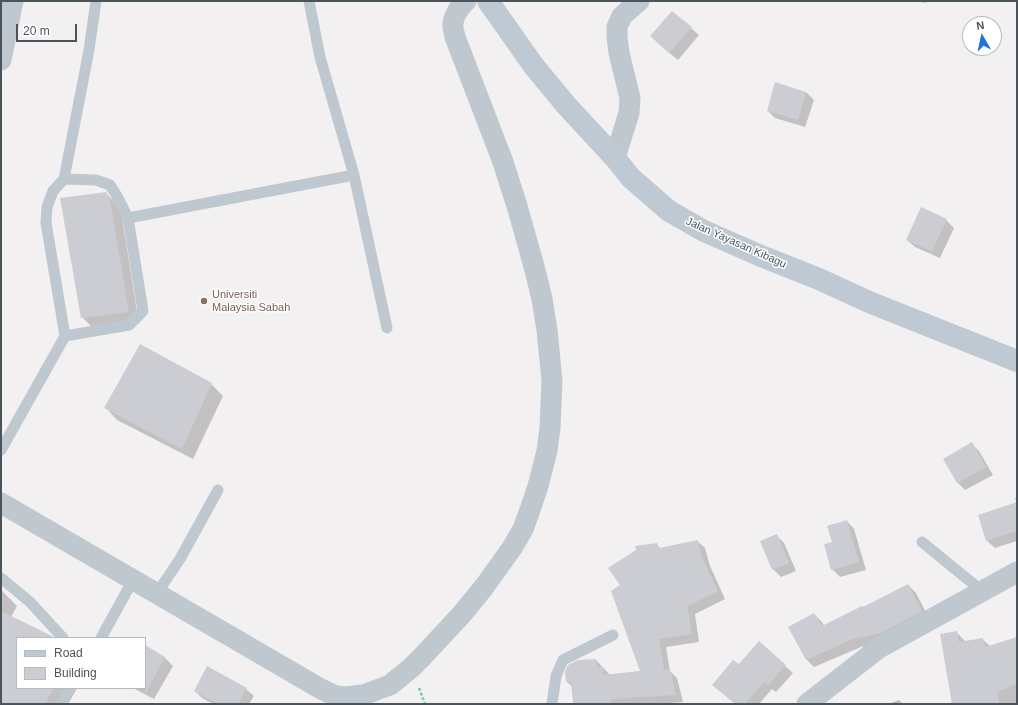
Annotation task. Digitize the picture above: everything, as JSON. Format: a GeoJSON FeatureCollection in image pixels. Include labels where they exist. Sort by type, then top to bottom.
{"type":"FeatureCollection","features":[{"type":"Feature","properties":{"kind":"street"},"geometry":{"type":"LineString","coordinates":[[1,60],[13,1]]}},
{"type":"Feature","properties":{"kind":"street"},"geometry":{"type":"LineString","coordinates":[[1,503],[321,689],[336,696],[345,697],[363,695],[390,685],[411,668],[462,614],[484,587],[512,548],[523,529],[538,486],[547,451],[552,381],[547,330],[542,299],[517,206],[503,162],[455,37],[453,26],[455,16],[466,1]]}},
{"type":"Feature","properties":{"kind":"street","name":"Jalan Yayasan Kibagu"},"geometry":{"type":"LineString","coordinates":[[488,1],[533,65],[566,106],[615,158],[631,178],[669,211],[704,231],[761,256],[819,279],[869,302],[1017,361]]}},
{"type":"Feature","properties":{"kind":"street"},"geometry":{"type":"LineString","coordinates":[[615,158],[629,113],[630,98],[619,53],[617,27],[622,16],[638,1]]}},
{"type":"Feature","properties":{"kind":"street"},"geometry":{"type":"LineString","coordinates":[[807,704],[879,648],[1017,572]]}},
{"type":"Feature","properties":{"kind":"lane"},"geometry":{"type":"LineString","coordinates":[[1,450],[65,336],[46,223],[47,207],[53,191],[64,179],[89,50],[96,1]]}},
{"type":"Feature","properties":{"kind":"lane"},"geometry":{"type":"LineString","coordinates":[[309,1],[320,57],[354,175],[387,328]]}},
{"type":"Feature","properties":{"kind":"lane"},"geometry":{"type":"LineString","coordinates":[[128,218],[354,175]]}},
{"type":"Feature","properties":{"kind":"lane"},"geometry":{"type":"LineString","coordinates":[[64,179],[96,180],[110,185],[118,198],[128,218],[143,310],[129,325],[65,336]]}},
{"type":"Feature","properties":{"kind":"lane"},"geometry":{"type":"LineString","coordinates":[[157,593],[180,559],[218,490]]}},
{"type":"Feature","properties":{"kind":"lane"},"geometry":{"type":"LineString","coordinates":[[922,542],[982,591]]}},
{"type":"Feature","properties":{"kind":"lane"},"geometry":{"type":"LineString","coordinates":[[1,578],[30,602],[62,637]]}},
{"type":"Feature","properties":{"kind":"lane"},"geometry":{"type":"LineString","coordinates":[[102,637],[133,580]]}},
{"type":"Feature","properties":{"kind":"lane"},"geometry":{"type":"LineString","coordinates":[[552,704],[556,676],[563,660],[613,635]]}},
{"type":"Feature","properties":{"kind":"lane"},"geometry":{"type":"LineString","coordinates":[[61,704],[70,689]]}},
{"type":"Feature","properties":{"kind":"building"},"geometry":{"type":"Polygon","coordinates":[[[672,11],[692,27],[669,53],[650,36],[672,11]]]}},
{"type":"Feature","properties":{"kind":"building"},"geometry":{"type":"Polygon","coordinates":[[[775,82],[806,92],[798,120],[767,111],[775,82]]]}},
{"type":"Feature","properties":{"kind":"building"},"geometry":{"type":"Polygon","coordinates":[[[106,192],[110,199],[129,312],[81,318],[60,198],[106,192]]]}},
{"type":"Feature","properties":{"kind":"building"},"geometry":{"type":"Polygon","coordinates":[[[921,207],[947,219],[932,251],[906,240],[921,207]]]}},
{"type":"Feature","properties":{"kind":"building"},"geometry":{"type":"Polygon","coordinates":[[[140,344],[212,383],[182,449],[104,408],[140,344]]]}},
{"type":"Feature","properties":{"kind":"building"},"geometry":{"type":"Polygon","coordinates":[[[972,442],[986,467],[957,483],[943,459],[972,442]]]}},
{"type":"Feature","properties":{"kind":"building"},"geometry":{"type":"Polygon","coordinates":[[[1017,502],[1017,531],[986,541],[978,515],[1017,502]]]}},
{"type":"Feature","properties":{"kind":"building"},"geometry":{"type":"Polygon","coordinates":[[[847,520],[859,562],[831,570],[824,544],[832,542],[827,526],[847,520]]]}},
{"type":"Feature","properties":{"kind":"building"},"geometry":{"type":"Polygon","coordinates":[[[777,534],[789,563],[772,570],[760,541],[777,534]]]}},
{"type":"Feature","properties":{"kind":"building"},"geometry":{"type":"Polygon","coordinates":[[[698,540],[702,558],[718,591],[687,606],[692,634],[659,639],[664,670],[670,669],[676,695],[611,699],[611,704],[573,704],[571,682],[566,682],[565,672],[568,665],[578,660],[596,659],[597,667],[603,667],[603,675],[640,671],[611,591],[620,585],[608,568],[636,550],[635,546],[657,543],[659,548],[698,540]]]}},
{"type":"Feature","properties":{"kind":"building"},"geometry":{"type":"Polygon","coordinates":[[[908,584],[922,611],[881,633],[853,639],[806,660],[788,627],[814,613],[822,626],[908,584]]]}},
{"type":"Feature","properties":{"kind":"building"},"geometry":{"type":"Polygon","coordinates":[[[1,611],[53,637],[16,637],[16,689],[53,689],[45,704],[1,704],[1,611]]]}},
{"type":"Feature","properties":{"kind":"building"},"geometry":{"type":"Polygon","coordinates":[[[957,631],[959,642],[983,638],[985,647],[1017,637],[1017,684],[997,692],[999,704],[952,704],[940,634],[957,631]]]}},
{"type":"Feature","properties":{"kind":"building"},"geometry":{"type":"Polygon","coordinates":[[[759,641],[786,665],[768,685],[764,682],[745,704],[735,704],[712,685],[733,660],[739,664],[759,641]]]}},
{"type":"Feature","properties":{"kind":"building"},"geometry":{"type":"Polygon","coordinates":[[[146,646],[165,657],[145,694],[146,689],[146,646]]]}},
{"type":"Feature","properties":{"kind":"building"},"geometry":{"type":"Polygon","coordinates":[[[207,666],[247,688],[238,704],[218,704],[194,691],[207,666]]]}},
{"type":"Feature","properties":{"kind":"place","name":"Universiti Malaysia Sabah"},"geometry":{"type":"Point","coordinates":[204,301]}}]}
